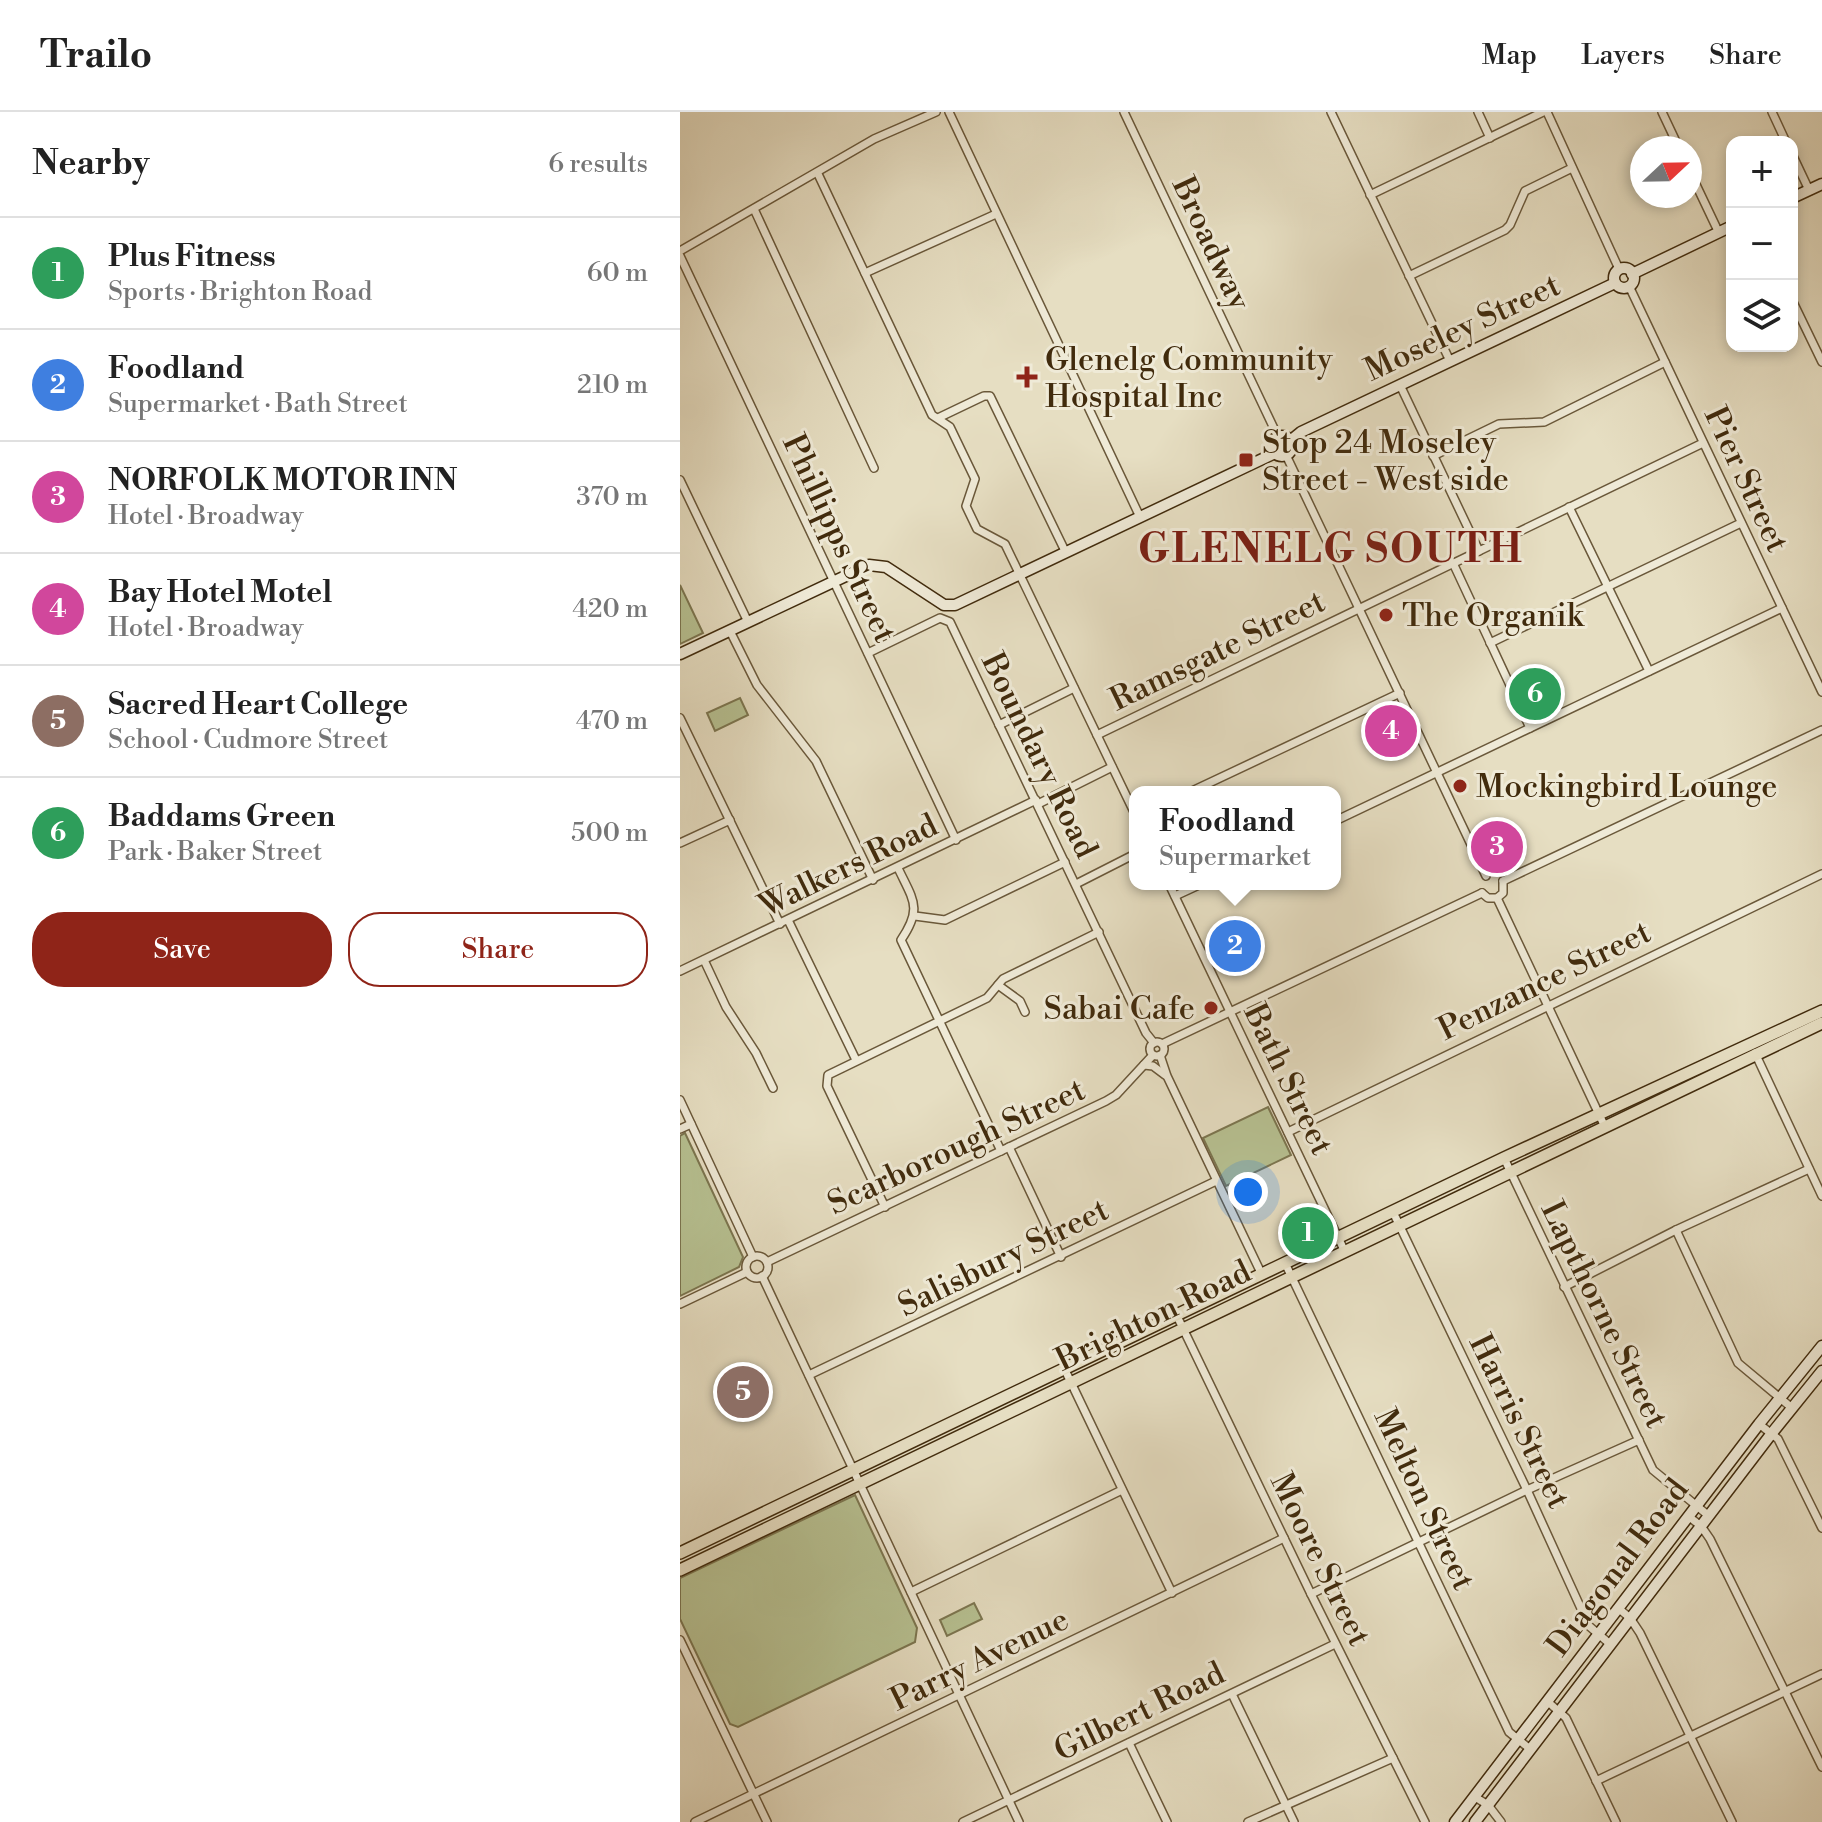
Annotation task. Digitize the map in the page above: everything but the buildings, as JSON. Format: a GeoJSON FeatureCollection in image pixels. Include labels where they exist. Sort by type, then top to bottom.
{"type":"FeatureCollection","features":[{"type":"Feature","properties":{"kind":"main road","name":"Brighton Road"},"geometry":{"type":"LineString","coordinates":[[680,1570],[1605,1127],[1822,1011]]}},
{"type":"Feature","properties":{"kind":"main road","name":"Brighton Road"},"geometry":{"type":"LineString","coordinates":[[680,1553],[1598,1114],[1822,1023]]}},
{"type":"Feature","properties":{"kind":"street"},"geometry":{"type":"LineString","coordinates":[[680,254],[874,139],[936,112]]}},
{"type":"Feature","properties":{"kind":"street"},"geometry":{"type":"LineString","coordinates":[[949,112],[1140,517]]}},
{"type":"Feature","properties":{"kind":"street","name":"Broadway"},"geometry":{"type":"LineString","coordinates":[[1124,112],[1278,437]]}},
{"type":"Feature","properties":{"kind":"street"},"geometry":{"type":"LineString","coordinates":[[1331,112],[1450,361]]}},
{"type":"Feature","properties":{"kind":"street"},"geometry":{"type":"LineString","coordinates":[[1478,112],[1490,138]]}},
{"type":"Feature","properties":{"kind":"street"},"geometry":{"type":"LineString","coordinates":[[1370,195],[1545,112],[1619,269]]}},
{"type":"Feature","properties":{"kind":"street"},"geometry":{"type":"LineString","coordinates":[[1662,112],[1673,136]]}},
{"type":"Feature","properties":{"kind":"street"},"geometry":{"type":"LineString","coordinates":[[1772,112],[1783,136]]}},
{"type":"Feature","properties":{"kind":"street"},"geometry":{"type":"LineString","coordinates":[[1798,167],[1809,190]]}},
{"type":"Feature","properties":{"kind":"street"},"geometry":{"type":"LineString","coordinates":[[1409,276],[1505,230],[1523,193],[1572,168]]}},
{"type":"Feature","properties":{"kind":"street"},"geometry":{"type":"LineString","coordinates":[[818,174],[932,415],[950,427],[975,479],[966,506],[977,529],[1005,544],[1129,802]]}},
{"type":"Feature","properties":{"kind":"street"},"geometry":{"type":"LineString","coordinates":[[1798,195],[1822,184]]}},
{"type":"Feature","properties":{"kind":"street"},"geometry":{"type":"LineString","coordinates":[[1702,197],[1719,233]]}},
{"type":"Feature","properties":{"kind":"street"},"geometry":{"type":"LineString","coordinates":[[754,209],[874,468]]}},
{"type":"Feature","properties":{"kind":"street"},"geometry":{"type":"LineString","coordinates":[[865,273],[996,214]]}},
{"type":"Feature","properties":{"kind":"street"},"geometry":{"type":"LineString","coordinates":[[1632,274],[1726,229]]}},
{"type":"Feature","properties":{"kind":"street","name":"Phillipps Street"},"geometry":{"type":"LineString","coordinates":[[680,254],[956,840]]}},
{"type":"Feature","properties":{"kind":"street"},"geometry":{"type":"LineString","coordinates":[[1625,268],[1632,274],[1629,286],[1620,287],[1615,283],[1614,276],[1619,269],[1625,268]]}},
{"type":"Feature","properties":{"kind":"street","name":"Moseley Street"},"geometry":{"type":"LineString","coordinates":[[1290,441],[1301,432],[1615,283]]}},
{"type":"Feature","properties":{"kind":"street","name":"Pier Street"},"geometry":{"type":"LineString","coordinates":[[1629,286],[1822,692]]}},
{"type":"Feature","properties":{"kind":"street"},"geometry":{"type":"LineString","coordinates":[[1798,312],[1822,362]]}},
{"type":"Feature","properties":{"kind":"street"},"geometry":{"type":"LineString","coordinates":[[1433,456],[1499,424],[1544,422],[1665,362]]}},
{"type":"Feature","properties":{"kind":"street"},"geometry":{"type":"LineString","coordinates":[[1400,385],[1479,551]]}},
{"type":"Feature","properties":{"kind":"street"},"geometry":{"type":"LineString","coordinates":[[938,418],[990,396],[1066,553]]}},
{"type":"Feature","properties":{"kind":"street"},"geometry":{"type":"LineString","coordinates":[[680,654],[869,565],[877,564],[950,606],[1280,454],[1291,447],[1290,441],[1283,436],[1272,444],[1280,454],[1359,608],[1486,876]]}},
{"type":"Feature","properties":{"kind":"street","name":"Ramsgate Street"},"geometry":{"type":"LineString","coordinates":[[1097,735],[1703,443]]}},
{"type":"Feature","properties":{"kind":"street"},"geometry":{"type":"LineString","coordinates":[[680,480],[748,622]]}},
{"type":"Feature","properties":{"kind":"street"},"geometry":{"type":"LineString","coordinates":[[1569,507],[1649,671]]}},
{"type":"Feature","properties":{"kind":"street"},"geometry":{"type":"LineString","coordinates":[[1490,643],[1741,523]]}},
{"type":"Feature","properties":{"kind":"street"},"geometry":{"type":"LineString","coordinates":[[1453,563],[1530,728]]}},
{"type":"Feature","properties":{"kind":"street"},"geometry":{"type":"LineString","coordinates":[[1341,818],[1782,608]]}},
{"type":"Feature","properties":{"kind":"street","name":"Boundary Road"},"geometry":{"type":"LineString","coordinates":[[868,653],[945,618],[950,622],[1146,1033],[1158,1044]]}},
{"type":"Feature","properties":{"kind":"street"},"geometry":{"type":"LineString","coordinates":[[730,631],[757,685],[816,761],[873,880]]}},
{"type":"Feature","properties":{"kind":"street"},"geometry":{"type":"LineString","coordinates":[[999,725],[1074,688]]}},
{"type":"Feature","properties":{"kind":"street"},"geometry":{"type":"LineString","coordinates":[[1203,786],[1400,693]]}},
{"type":"Feature","properties":{"kind":"street"},"geometry":{"type":"LineString","coordinates":[[680,718],[856,1060]]}},
{"type":"Feature","properties":{"kind":"street"},"geometry":{"type":"LineString","coordinates":[[1503,881],[1822,730]]}},
{"type":"Feature","properties":{"kind":"street","name":"Walkers Road"},"geometry":{"type":"LineString","coordinates":[[680,971],[1112,767]]}},
{"type":"Feature","properties":{"kind":"street"},"geometry":{"type":"LineString","coordinates":[[680,843],[730,820]]}},
{"type":"Feature","properties":{"kind":"street"},"geometry":{"type":"LineString","coordinates":[[1076,884],[1129,857]]}},
{"type":"Feature","properties":{"kind":"street"},"geometry":{"type":"LineString","coordinates":[[915,916],[945,920],[1065,862]]}},
{"type":"Feature","properties":{"kind":"street"},"geometry":{"type":"LineString","coordinates":[[898,868],[913,899],[915,916],[901,940],[1061,1257]]}},
{"type":"Feature","properties":{"kind":"street","name":"Penzance Street"},"geometry":{"type":"LineString","coordinates":[[1288,1132],[1822,874]]}},
{"type":"Feature","properties":{"kind":"street"},"geometry":{"type":"LineString","coordinates":[[1486,876],[1498,876],[1503,881],[1503,893],[1497,898],[1488,898],[1482,893],[1481,882],[1486,876]]}},
{"type":"Feature","properties":{"kind":"street","name":"Bath Street"},"geometry":{"type":"LineString","coordinates":[[1172,890],[1345,1252]]}},
{"type":"Feature","properties":{"kind":"street"},"geometry":{"type":"LineString","coordinates":[[1175,896],[1188,890]]}},
{"type":"Feature","properties":{"kind":"street"},"geometry":{"type":"LineString","coordinates":[[1262,1275],[1167,1076],[1150,1048],[1482,893]]}},
{"type":"Feature","properties":{"kind":"street"},"geometry":{"type":"LineString","coordinates":[[1497,898],[1605,1127]]}},
{"type":"Feature","properties":{"kind":"street"},"geometry":{"type":"LineString","coordinates":[[885,1207],[827,1086],[826,1077],[987,998],[1003,979],[1099,932]]}},
{"type":"Feature","properties":{"kind":"street"},"geometry":{"type":"LineString","coordinates":[[704,960],[726,1007],[756,1053],[773,1088]]}},
{"type":"Feature","properties":{"kind":"street"},"geometry":{"type":"LineString","coordinates":[[998,985],[1020,1001],[1025,1012]]}},
{"type":"Feature","properties":{"kind":"street"},"geometry":{"type":"LineString","coordinates":[[1754,1049],[1822,1196]]}},
{"type":"Feature","properties":{"kind":"street","name":"Scarborough Street"},"geometry":{"type":"LineString","coordinates":[[767,1262],[1116,1095],[1156,1055]]}},
{"type":"Feature","properties":{"kind":"street"},"geometry":{"type":"LineString","coordinates":[[1144,1065],[1153,1066],[1167,1076]]}},
{"type":"Feature","properties":{"kind":"street"},"geometry":{"type":"LineString","coordinates":[[680,1100],[753,1257]]}},
{"type":"Feature","properties":{"kind":"street"},"geometry":{"type":"LineString","coordinates":[[680,1129],[691,1124]]}},
{"type":"Feature","properties":{"kind":"street","name":"Lapthorne Street"},"geometry":{"type":"LineString","coordinates":[[1504,1158],[1653,1470],[1709,1516]]}},
{"type":"Feature","properties":{"kind":"street"},"geometry":{"type":"LineString","coordinates":[[1564,1287],[1676,1230],[1809,1169]]}},
{"type":"Feature","properties":{"kind":"street","name":"Salisbury Street"},"geometry":{"type":"LineString","coordinates":[[809,1375],[1216,1181]]}},
{"type":"Feature","properties":{"kind":"street","name":"Harris Street"},"geometry":{"type":"LineString","coordinates":[[1393,1212],[1589,1626],[1610,1644]]}},
{"type":"Feature","properties":{"kind":"street"},"geometry":{"type":"LineString","coordinates":[[1676,1230],[1738,1363],[1792,1408]]}},
{"type":"Feature","properties":{"kind":"street"},"geometry":{"type":"LineString","coordinates":[[753,1257],[762,1257],[767,1262],[767,1272],[762,1276],[755,1277],[747,1272],[746,1265],[753,1257]]}},
{"type":"Feature","properties":{"kind":"street","name":"Melton Street"},"geometry":{"type":"LineString","coordinates":[[1285,1263],[1509,1732],[1530,1749]]}},
{"type":"Feature","properties":{"kind":"street"},"geometry":{"type":"LineString","coordinates":[[680,1304],[747,1272]]}},
{"type":"Feature","properties":{"kind":"street"},"geometry":{"type":"LineString","coordinates":[[762,1276],[1019,1822]]}},
{"type":"Feature","properties":{"kind":"street","name":"Moore Street"},"geometry":{"type":"LineString","coordinates":[[1177,1316],[1335,1644],[1425,1822]]}},
{"type":"Feature","properties":{"kind":"street","name":"Diagonal Road"},"geometry":{"type":"LineString","coordinates":[[1455,1822],[1822,1346]]}},
{"type":"Feature","properties":{"kind":"street"},"geometry":{"type":"LineString","coordinates":[[1065,1370],[1172,1593]]}},
{"type":"Feature","properties":{"kind":"street","name":"Diagonal Road"},"geometry":{"type":"LineString","coordinates":[[1475,1822],[1822,1371]]}},
{"type":"Feature","properties":{"kind":"street"},"geometry":{"type":"LineString","coordinates":[[1759,1424],[1772,1433],[1784,1450],[1822,1528]]}},
{"type":"Feature","properties":{"kind":"street"},"geometry":{"type":"LineString","coordinates":[[1311,1594],[1639,1440]]}},
{"type":"Feature","properties":{"kind":"street"},"geometry":{"type":"LineString","coordinates":[[911,1592],[1122,1490]]}},
{"type":"Feature","properties":{"kind":"street"},"geometry":{"type":"LineString","coordinates":[[1688,1516],[1701,1526],[1710,1539],[1822,1767]]}},
{"type":"Feature","properties":{"kind":"street","name":"Parry Avenue"},"geometry":{"type":"LineString","coordinates":[[695,1822],[1284,1538]]}},
{"type":"Feature","properties":{"kind":"street"},"geometry":{"type":"LineString","coordinates":[[1618,1608],[1630,1618],[1732,1822]]}},
{"type":"Feature","properties":{"kind":"street"},"geometry":{"type":"LineString","coordinates":[[680,1640],[767,1822]]}},
{"type":"Feature","properties":{"kind":"street","name":"Gilbert Road"},"geometry":{"type":"LineString","coordinates":[[963,1822],[1335,1644]]}},
{"type":"Feature","properties":{"kind":"street"},"geometry":{"type":"LineString","coordinates":[[1596,1781],[1822,1674]]}},
{"type":"Feature","properties":{"kind":"street"},"geometry":{"type":"LineString","coordinates":[[1232,1694],[1294,1822]]}},
{"type":"Feature","properties":{"kind":"street"},"geometry":{"type":"LineString","coordinates":[[1547,1701],[1566,1718],[1616,1822]]}},
{"type":"Feature","properties":{"kind":"street"},"geometry":{"type":"LineString","coordinates":[[1129,1743],[1167,1822]]}},
{"type":"Feature","properties":{"kind":"street"},"geometry":{"type":"LineString","coordinates":[[1248,1822],[1393,1758]]}},
{"type":"Feature","properties":{"kind":"street"},"geometry":{"type":"LineString","coordinates":[[1475,1797],[1488,1805],[1501,1822]]}},
{"type":"Feature","properties":{"kind":"green space"},"geometry":{"type":"Polygon","coordinates":[[[680,585],[703,633],[680,644],[680,585]]]}},
{"type":"Feature","properties":{"kind":"green space"},"geometry":{"type":"Polygon","coordinates":[[[1537,673],[1552,707],[1534,715],[1519,682],[1537,673]]]}},
{"type":"Feature","properties":{"kind":"green space"},"geometry":{"type":"Polygon","coordinates":[[[740,698],[748,715],[715,731],[707,713],[740,698]]]}},
{"type":"Feature","properties":{"kind":"green space"},"geometry":{"type":"Polygon","coordinates":[[[1268,1107],[1291,1155],[1226,1186],[1203,1138],[1268,1107]]]}},
{"type":"Feature","properties":{"kind":"green space"},"geometry":{"type":"Polygon","coordinates":[[[685,1133],[743,1257],[739,1267],[680,1296],[680,1136],[685,1133]]]}},
{"type":"Feature","properties":{"kind":"green space"},"geometry":{"type":"Polygon","coordinates":[[[855,1495],[917,1628],[915,1642],[738,1727],[730,1724],[680,1619],[680,1578],[855,1495]]]}},
{"type":"Feature","properties":{"kind":"green space"},"geometry":{"type":"Polygon","coordinates":[[[974,1603],[982,1619],[947,1636],[940,1620],[974,1603]]]}},
{"type":"Feature","properties":{"kind":"place","name":"Glenelg Community Hospital Inc"},"geometry":{"type":"Point","coordinates":[1027,377]}},
{"type":"Feature","properties":{"kind":"place","name":"Stop 24 Moseley Street - West side"},"geometry":{"type":"Point","coordinates":[1246,460]}},
{"type":"Feature","properties":{"kind":"place","name":"The Organik"},"geometry":{"type":"Point","coordinates":[1386,615]}},
{"type":"Feature","properties":{"kind":"place","name":"Baddams Green"},"geometry":{"type":"Point","coordinates":[1535,694]}},
{"type":"Feature","properties":{"kind":"place","name":"Bay Hotel Motel"},"geometry":{"type":"Point","coordinates":[1391,731]}},
{"type":"Feature","properties":{"kind":"place","name":"Mockingbird Lounge"},"geometry":{"type":"Point","coordinates":[1460,786]}},
{"type":"Feature","properties":{"kind":"place","name":"NORFOLK MOTOR INN"},"geometry":{"type":"Point","coordinates":[1497,847]}},
{"type":"Feature","properties":{"kind":"place","name":"Foodland"},"geometry":{"type":"Point","coordinates":[1235,946]}},
{"type":"Feature","properties":{"kind":"place","name":"Sabai Cafe"},"geometry":{"type":"Point","coordinates":[1211,1008]}},
{"type":"Feature","properties":{"kind":"place","name":"Plus Fitness"},"geometry":{"type":"Point","coordinates":[1308,1233]}},
{"type":"Feature","properties":{"kind":"place","name":"Sacred Heart College"},"geometry":{"type":"Point","coordinates":[743,1392]}},
{"type":"Feature","properties":{"kind":"district","name":"GLENELG SOUTH"},"geometry":{"type":"Point","coordinates":[1331,548]}}]}
